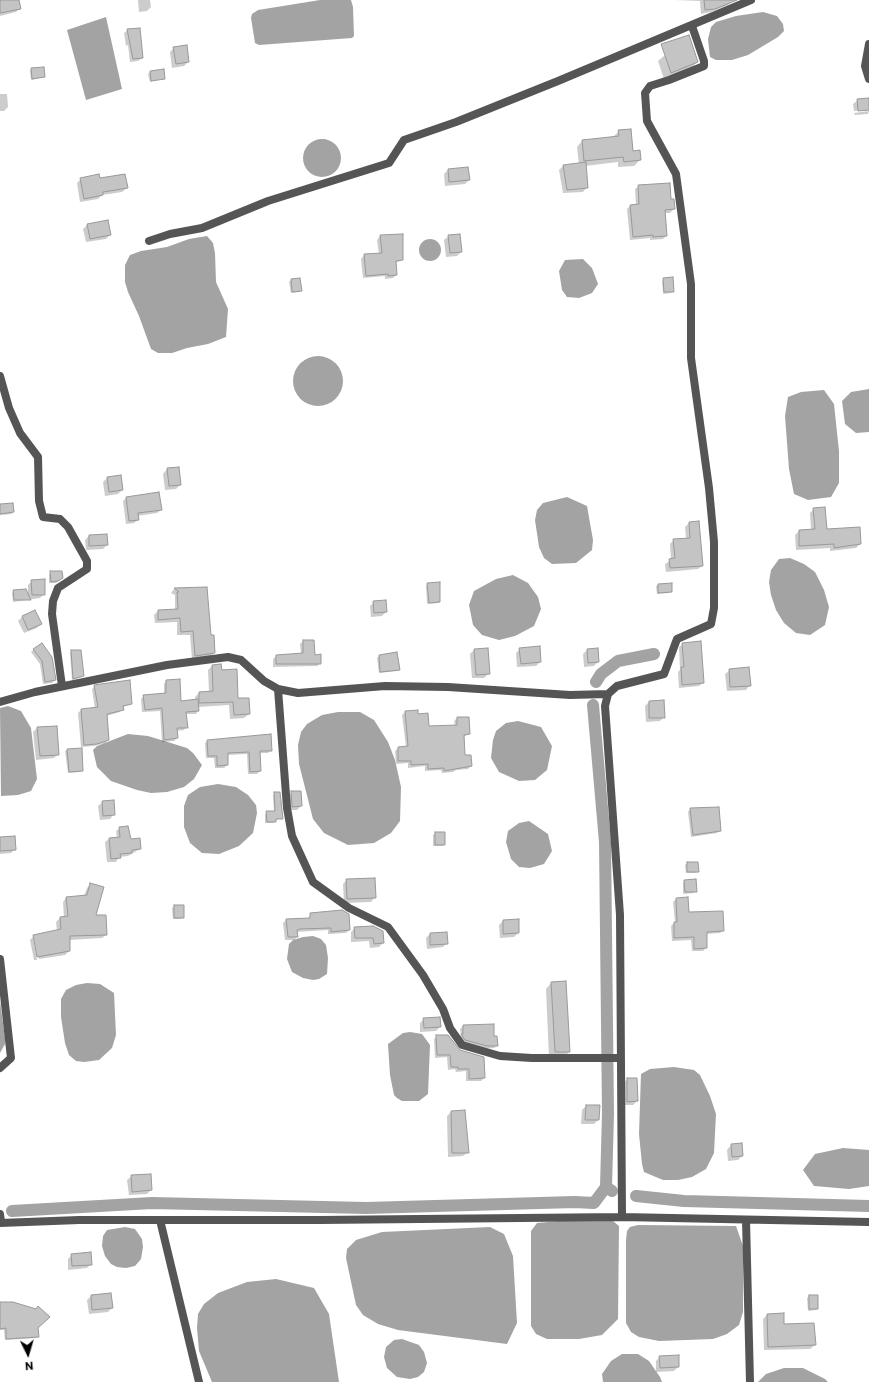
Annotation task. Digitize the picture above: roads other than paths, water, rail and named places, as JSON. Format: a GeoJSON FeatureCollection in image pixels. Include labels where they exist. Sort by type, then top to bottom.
{"type":"FeatureCollection","features":[{"type":"Feature","properties":{"kind":"street"},"geometry":{"type":"LineString","coordinates":[[149,241],[170,234],[202,228],[268,201],[389,163],[404,140],[463,119],[692,26],[751,0]]}},
{"type":"Feature","properties":{"kind":"street"},"geometry":{"type":"LineString","coordinates":[[622,1217],[620,915],[605,706],[608,694],[617,686],[664,674],[677,639],[712,624],[714,608],[714,542],[709,488],[691,358],[691,284],[676,174],[647,122],[644,93],[650,86],[704,66],[704,61],[692,26]]}},
{"type":"Feature","properties":{"kind":"street"},"geometry":{"type":"LineString","coordinates":[[869,44],[865,66],[869,79]]}},
{"type":"Feature","properties":{"kind":"street"},"geometry":{"type":"LineString","coordinates":[[0,376],[8,408],[20,434],[38,457],[39,501],[43,517],[60,518],[68,527],[87,561],[87,570],[58,588],[52,601],[52,614],[62,686]]}},
{"type":"Feature","properties":{"kind":"street"},"geometry":{"type":"LineString","coordinates":[[0,702],[62,686],[167,666],[228,657],[241,660],[264,681],[278,689],[298,693],[385,686],[528,693],[608,694]]}},
{"type":"Feature","properties":{"kind":"street"},"geometry":{"type":"LineString","coordinates":[[278,689],[287,808],[292,836],[313,882],[349,908],[388,927],[424,975],[443,1009],[450,1028],[462,1045],[477,1050],[507,1056],[532,1058],[620,1058]]}},
{"type":"Feature","properties":{"kind":"street"},"geometry":{"type":"LineString","coordinates":[[0,959],[11,1058],[8,1063],[0,1068]]}},
{"type":"Feature","properties":{"kind":"street"},"geometry":{"type":"LineString","coordinates":[[0,1214],[1,1223],[160,1220],[622,1217],[869,1222]]}},
{"type":"Feature","properties":{"kind":"street"},"geometry":{"type":"LineString","coordinates":[[160,1220],[199,1382]]}},
{"type":"Feature","properties":{"kind":"street"},"geometry":{"type":"LineString","coordinates":[[746,1220],[750,1382]]}},
{"type":"Feature","properties":{"kind":"waterway"},"geometry":{"type":"LineString","coordinates":[[596,682],[601,674],[618,661],[654,654]]}},
{"type":"Feature","properties":{"kind":"waterway"},"geometry":{"type":"LineString","coordinates":[[593,705],[605,842],[608,1114],[606,1187],[612,1191]]}},
{"type":"Feature","properties":{"kind":"waterway"},"geometry":{"type":"LineString","coordinates":[[12,1211],[152,1203],[366,1208],[575,1202],[594,1203],[606,1187]]}},
{"type":"Feature","properties":{"kind":"waterway"},"geometry":{"type":"LineString","coordinates":[[636,1196],[684,1201],[869,1206]]}}]}
